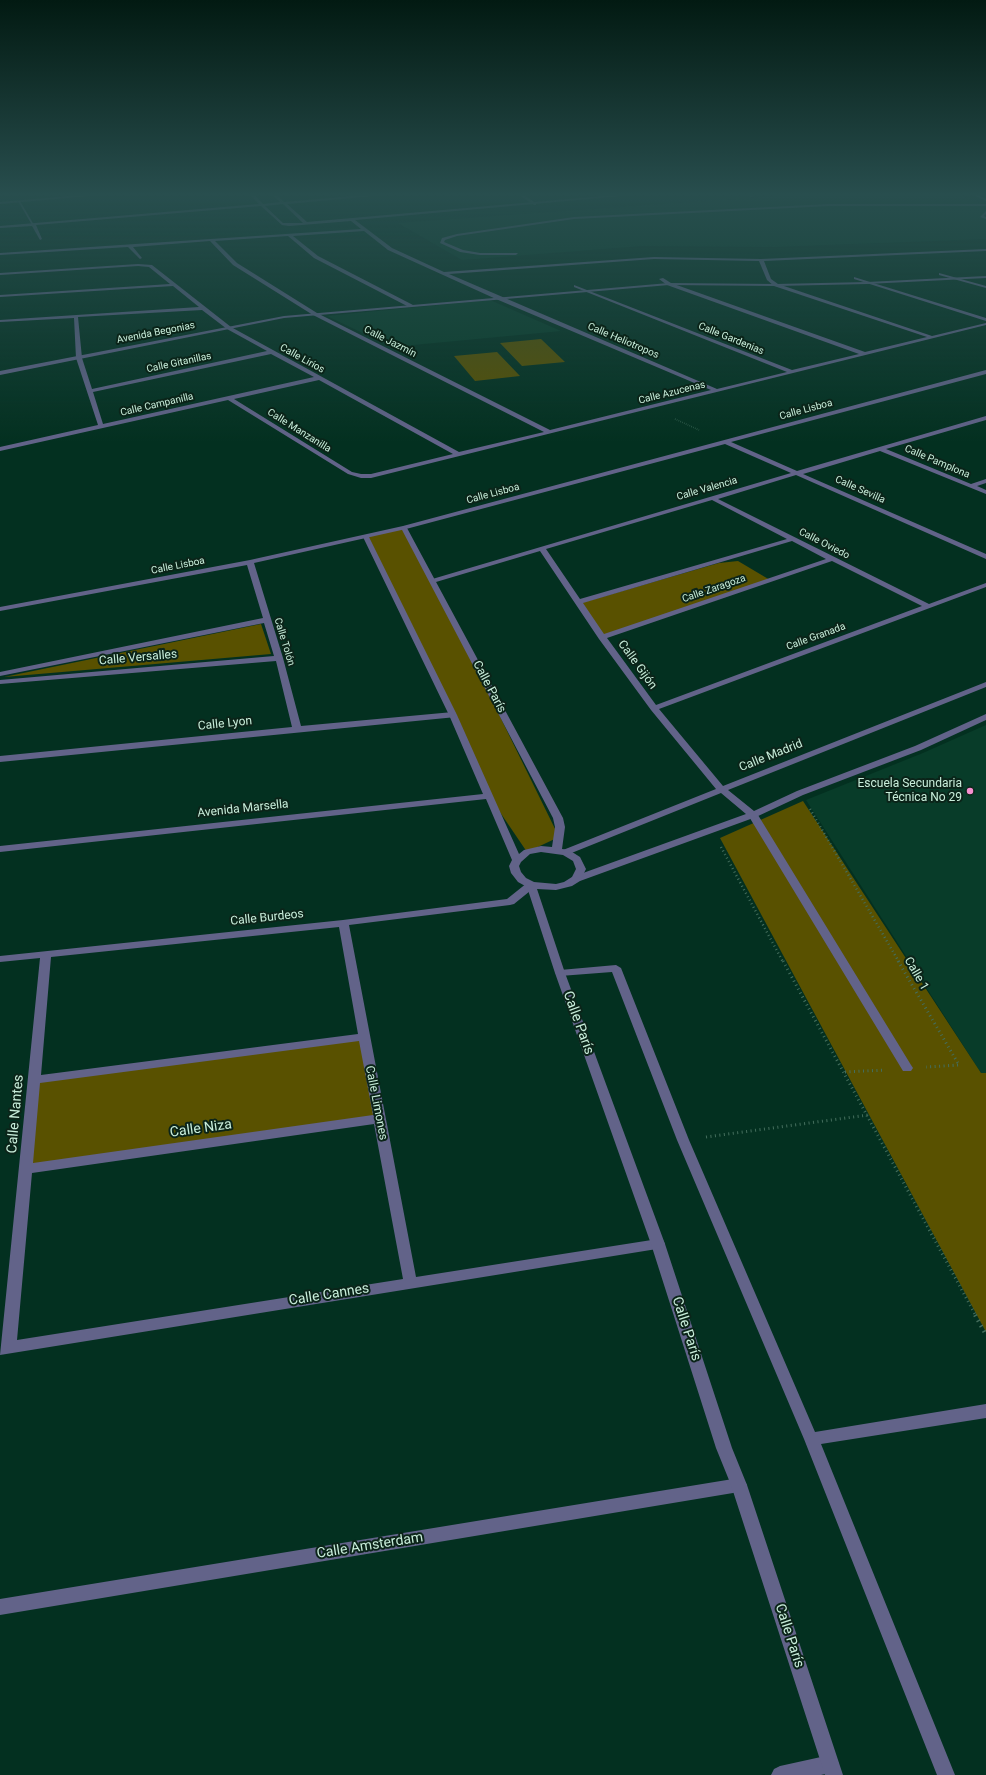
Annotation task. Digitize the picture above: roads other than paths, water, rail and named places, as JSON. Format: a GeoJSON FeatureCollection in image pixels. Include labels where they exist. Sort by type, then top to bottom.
{"type":"FeatureCollection","features":[{"type":"Feature","properties":{"kind":"street","name":"Calle Lirios"},"geometry":{"type":"LineString","coordinates":[[162,276],[229,328],[459,454]]}},
{"type":"Feature","properties":{"kind":"street","name":"Calle Jazmín"},"geometry":{"type":"LineString","coordinates":[[254,276],[307,310],[549,432]]}},
{"type":"Feature","properties":{"kind":"street"},"geometry":{"type":"LineString","coordinates":[[352,276],[411,306]]}},
{"type":"Feature","properties":{"kind":"street","name":"Calle Heliotropos"},"geometry":{"type":"LineString","coordinates":[[449,276],[718,391]]}},
{"type":"Feature","properties":{"kind":"street"},"geometry":{"type":"LineString","coordinates":[[767,276],[769,280],[776,285],[931,337]]}},
{"type":"Feature","properties":{"kind":"street"},"geometry":{"type":"LineString","coordinates":[[270,314],[661,279],[769,280],[902,276]]}},
{"type":"Feature","properties":{"kind":"street"},"geometry":{"type":"LineString","coordinates":[[947,276],[986,287]]}},
{"type":"Feature","properties":{"kind":"street","name":"Avenida Begonias"},"geometry":{"type":"LineString","coordinates":[[0,368],[229,328],[277,318],[315,314],[668,284],[776,285],[867,283],[986,277]]}},
{"type":"Feature","properties":{"kind":"street"},"geometry":{"type":"LineString","coordinates":[[856,278],[867,283],[986,320]]}},
{"type":"Feature","properties":{"kind":"street"},"geometry":{"type":"LineString","coordinates":[[661,279],[668,284],[865,354]]}},
{"type":"Feature","properties":{"kind":"street"},"geometry":{"type":"LineString","coordinates":[[0,296],[173,285]]}},
{"type":"Feature","properties":{"kind":"street","name":"Calle Gardenias"},"geometry":{"type":"LineString","coordinates":[[576,286],[792,372]]}},
{"type":"Feature","properties":{"kind":"street"},"geometry":{"type":"LineString","coordinates":[[0,321],[204,308]]}},
{"type":"Feature","properties":{"kind":"street"},"geometry":{"type":"LineString","coordinates":[[76,317],[78,355],[102,426]]}},
{"type":"Feature","properties":{"kind":"street"},"geometry":{"type":"LineString","coordinates":[[215,324],[229,321]]}},
{"type":"Feature","properties":{"kind":"street","name":"Calle Azucenas"},"geometry":{"type":"LineString","coordinates":[[361,476],[381,474],[986,324]]}},
{"type":"Feature","properties":{"kind":"street","name":"Avenida Begonias"},"geometry":{"type":"LineString","coordinates":[[0,373],[139,340]]}},
{"type":"Feature","properties":{"kind":"street","name":"Calle Gitanillas"},"geometry":{"type":"LineString","coordinates":[[90,391],[271,352]]}},
{"type":"Feature","properties":{"kind":"street","name":"Calle Lisboa"},"geometry":{"type":"LineString","coordinates":[[0,609],[250,562],[404,528],[986,372]]}},
{"type":"Feature","properties":{"kind":"street","name":"Calle Campanilla"},"geometry":{"type":"LineString","coordinates":[[0,449],[319,378]]}},
{"type":"Feature","properties":{"kind":"street","name":"Calle Manzanilla"},"geometry":{"type":"LineString","coordinates":[[229,398],[350,473],[361,476]]}},
{"type":"Feature","properties":{"kind":"street","name":"Calle Valencia"},"geometry":{"type":"LineString","coordinates":[[433,580],[986,418]]}},
{"type":"Feature","properties":{"kind":"street","name":"Calle Sevilla"},"geometry":{"type":"LineString","coordinates":[[726,442],[986,557]]}},
{"type":"Feature","properties":{"kind":"street","name":"Calle Pamplona"},"geometry":{"type":"LineString","coordinates":[[880,449],[986,492]]}},
{"type":"Feature","properties":{"kind":"street"},"geometry":{"type":"LineString","coordinates":[[970,486],[986,481]]}},
{"type":"Feature","properties":{"kind":"street","name":"Calle Oviedo"},"geometry":{"type":"LineString","coordinates":[[712,498],[832,560],[928,606]]}},
{"type":"Feature","properties":{"kind":"street","name":"Calle París"},"geometry":{"type":"LineString","coordinates":[[404,528],[433,580],[558,818],[561,851]]}},
{"type":"Feature","properties":{"kind":"street"},"geometry":{"type":"LineString","coordinates":[[366,537],[453,715],[517,860]]}},
{"type":"Feature","properties":{"kind":"street"},"geometry":{"type":"LineString","coordinates":[[579,602],[793,539]]}},
{"type":"Feature","properties":{"kind":"street","name":"Calle Gijón"},"geometry":{"type":"LineString","coordinates":[[542,548],[602,637],[654,708],[721,789],[753,815],[907,1068]]}},
{"type":"Feature","properties":{"kind":"street","name":"Calle Zaragoza"},"geometry":{"type":"LineString","coordinates":[[602,637],[832,560]]}},
{"type":"Feature","properties":{"kind":"street","name":"Calle Tolón"},"geometry":{"type":"LineString","coordinates":[[250,562],[266,620],[279,658],[297,729]]}},
{"type":"Feature","properties":{"kind":"street","name":"Calle Granada"},"geometry":{"type":"LineString","coordinates":[[654,708],[986,585]]}},
{"type":"Feature","properties":{"kind":"street","name":"Calle Versalles"},"geometry":{"type":"LineString","coordinates":[[0,674],[266,620]]}},
{"type":"Feature","properties":{"kind":"street","name":"Calle Versalles"},"geometry":{"type":"LineString","coordinates":[[0,682],[279,658]]}},
{"type":"Feature","properties":{"kind":"street","name":"Calle Madrid"},"geometry":{"type":"LineString","coordinates":[[561,851],[986,684]]}},
{"type":"Feature","properties":{"kind":"street","name":"Calle Lyon"},"geometry":{"type":"LineString","coordinates":[[0,759],[453,715]]}},
{"type":"Feature","properties":{"kind":"street"},"geometry":{"type":"LineString","coordinates":[[576,879],[581,869],[577,859],[561,851],[541,849],[527,852],[517,860],[514,866],[516,873],[522,880],[530,885],[556,887],[568,884],[576,879],[753,815],[800,793],[918,748],[986,717]]}},
{"type":"Feature","properties":{"kind":"street","name":"Avenida Marsella"},"geometry":{"type":"LineString","coordinates":[[0,849],[489,796]]}},
{"type":"Feature","properties":{"kind":"street","name":"Calle París"},"geometry":{"type":"LineString","coordinates":[[530,885],[560,973],[658,1244],[724,1448],[739,1484],[832,1769]]}},
{"type":"Feature","properties":{"kind":"street","name":"Calle Burdeos"},"geometry":{"type":"LineString","coordinates":[[0,959],[343,923],[510,902],[530,885]]}},
{"type":"Feature","properties":{"kind":"street","name":"Calle Limones"},"geometry":{"type":"LineString","coordinates":[[343,923],[410,1282]]}},
{"type":"Feature","properties":{"kind":"street","name":"Calle Nantes"},"geometry":{"type":"LineString","coordinates":[[5,1348],[26,1169],[46,955]]}},
{"type":"Feature","properties":{"kind":"street"},"geometry":{"type":"LineString","coordinates":[[560,973],[616,968],[683,1140],[811,1439],[946,1775]]}},
{"type":"Feature","properties":{"kind":"street"},"geometry":{"type":"LineString","coordinates":[[34,1080],[364,1037]]}},
{"type":"Feature","properties":{"kind":"street","name":"Calle Niza"},"geometry":{"type":"LineString","coordinates":[[26,1169],[379,1119]]}},
{"type":"Feature","properties":{"kind":"street","name":"Calle Cannes"},"geometry":{"type":"LineString","coordinates":[[5,1348],[410,1282],[658,1244]]}},
{"type":"Feature","properties":{"kind":"street"},"geometry":{"type":"LineString","coordinates":[[811,1439],[986,1411]]}},
{"type":"Feature","properties":{"kind":"street","name":"Calle Amsterdam"},"geometry":{"type":"LineString","coordinates":[[0,1607],[739,1484]]}},
{"type":"Feature","properties":{"kind":"street"},"geometry":{"type":"LineString","coordinates":[[780,1775],[832,1769]]}},
{"type":"Feature","properties":{"kind":"place","name":"Escuela Secundaria Técnica No 29"},"geometry":{"type":"Point","coordinates":[970,791]}}]}
